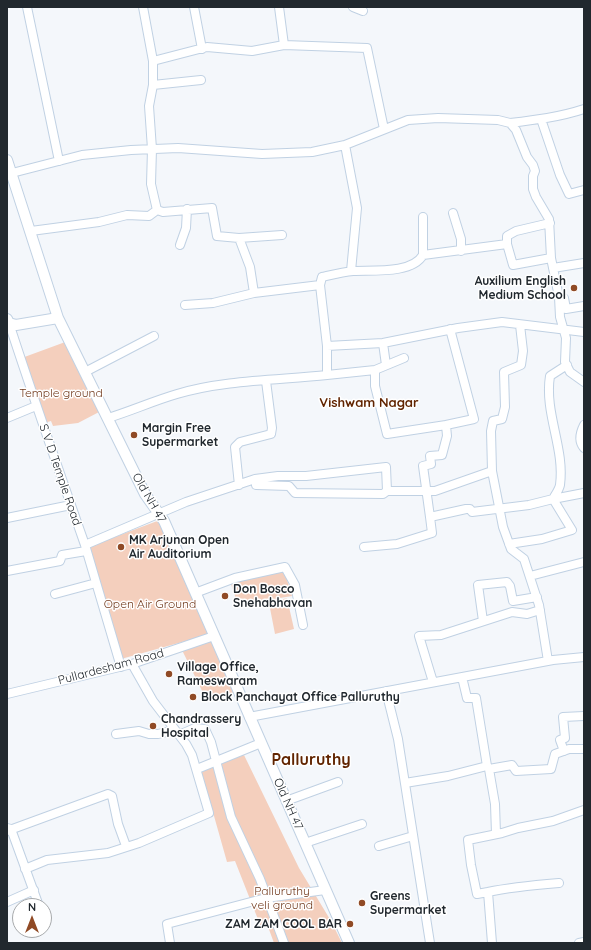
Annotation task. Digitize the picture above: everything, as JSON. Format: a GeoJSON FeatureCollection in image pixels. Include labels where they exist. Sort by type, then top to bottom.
{"type":"FeatureCollection","features":[{"type":"Feature","properties":{"kind":"main road","name":"Old NH 47"},"geometry":{"type":"LineString","coordinates":[[7,160],[31,230],[58,318],[145,494],[164,521],[349,943]]}},
{"type":"Feature","properties":{"kind":"main road"},"geometry":{"type":"LineString","coordinates":[[8,321],[24,324],[58,318]]}},
{"type":"Feature","properties":{"kind":"street"},"geometry":{"type":"LineString","coordinates":[[26,7],[59,161]]}},
{"type":"Feature","properties":{"kind":"street"},"geometry":{"type":"LineString","coordinates":[[143,7],[153,61],[153,85],[149,106],[152,149],[151,184],[157,210]]}},
{"type":"Feature","properties":{"kind":"street"},"geometry":{"type":"LineString","coordinates":[[194,7],[202,49]]}},
{"type":"Feature","properties":{"kind":"street"},"geometry":{"type":"LineString","coordinates":[[279,7],[284,45]]}},
{"type":"Feature","properties":{"kind":"street"},"geometry":{"type":"LineString","coordinates":[[353,7],[363,11]]}},
{"type":"Feature","properties":{"kind":"street"},"geometry":{"type":"LineString","coordinates":[[153,61],[207,47],[252,51],[284,45],[367,48],[384,129]]}},
{"type":"Feature","properties":{"kind":"street"},"geometry":{"type":"LineString","coordinates":[[153,85],[201,80]]}},
{"type":"Feature","properties":{"kind":"street"},"geometry":{"type":"LineString","coordinates":[[12,173],[82,155],[152,149],[178,148],[262,154],[312,152],[345,145],[408,120],[438,118],[498,120],[510,123],[569,114],[584,109]]}},
{"type":"Feature","properties":{"kind":"street"},"geometry":{"type":"LineString","coordinates":[[541,119],[560,175],[569,194],[584,190]]}},
{"type":"Feature","properties":{"kind":"street"},"geometry":{"type":"LineString","coordinates":[[510,123],[516,130],[527,157],[533,165],[535,171],[533,176],[533,189],[550,223],[551,258],[556,268],[566,308],[584,306]]}},
{"type":"Feature","properties":{"kind":"street"},"geometry":{"type":"LineString","coordinates":[[345,145],[357,208],[351,271]]}},
{"type":"Feature","properties":{"kind":"street"},"geometry":{"type":"LineString","coordinates":[[157,210],[163,212],[212,208],[217,236],[239,238],[282,235]]}},
{"type":"Feature","properties":{"kind":"street"},"geometry":{"type":"LineString","coordinates":[[180,245],[186,228],[187,209]]}},
{"type":"Feature","properties":{"kind":"street"},"geometry":{"type":"LineString","coordinates":[[31,230],[99,222],[127,215],[140,214],[149,216],[157,210]]}},
{"type":"Feature","properties":{"kind":"street"},"geometry":{"type":"LineString","coordinates":[[453,213],[461,239],[461,251]]}},
{"type":"Feature","properties":{"kind":"street"},"geometry":{"type":"LineString","coordinates":[[328,375],[320,285],[322,277],[351,271],[407,268],[418,262],[423,255],[423,217]]}},
{"type":"Feature","properties":{"kind":"street"},"geometry":{"type":"LineString","coordinates":[[550,223],[516,231],[507,236],[507,244],[513,265],[551,258]]}},
{"type":"Feature","properties":{"kind":"street"},"geometry":{"type":"LineString","coordinates":[[239,238],[250,267],[254,293]]}},
{"type":"Feature","properties":{"kind":"street"},"geometry":{"type":"LineString","coordinates":[[423,255],[507,244]]}},
{"type":"Feature","properties":{"kind":"street"},"geometry":{"type":"LineString","coordinates":[[556,268],[584,263]]}},
{"type":"Feature","properties":{"kind":"street"},"geometry":{"type":"LineString","coordinates":[[556,268],[566,338],[565,349],[567,365],[575,377],[584,382]]}},
{"type":"Feature","properties":{"kind":"street"},"geometry":{"type":"LineString","coordinates":[[185,305],[213,303],[254,293],[320,285]]}},
{"type":"Feature","properties":{"kind":"street","name":"S V D Temple Road"},"geometry":{"type":"LineString","coordinates":[[8,321],[86,548],[121,667]]}},
{"type":"Feature","properties":{"kind":"street"},"geometry":{"type":"LineString","coordinates":[[326,346],[383,343],[502,322],[584,332]]}},
{"type":"Feature","properties":{"kind":"street"},"geometry":{"type":"LineString","coordinates":[[520,325],[523,351],[520,365],[504,372],[505,407],[502,419],[493,421],[491,431],[492,470],[509,544],[511,549],[524,559],[537,597],[548,661]]}},
{"type":"Feature","properties":{"kind":"street"},"geometry":{"type":"LineString","coordinates":[[375,370],[375,386],[386,434],[446,425],[474,419],[450,330]]}},
{"type":"Feature","properties":{"kind":"street"},"geometry":{"type":"LineString","coordinates":[[85,372],[154,336]]}},
{"type":"Feature","properties":{"kind":"street"},"geometry":{"type":"LineString","coordinates":[[383,343],[386,365]]}},
{"type":"Feature","properties":{"kind":"street"},"geometry":{"type":"LineString","coordinates":[[108,418],[177,394],[232,384],[375,370],[404,358]]}},
{"type":"Feature","properties":{"kind":"street"},"geometry":{"type":"LineString","coordinates":[[553,499],[560,486],[560,469],[557,444],[549,407],[548,389],[550,376],[567,365]]}},
{"type":"Feature","properties":{"kind":"street"},"geometry":{"type":"LineString","coordinates":[[239,485],[235,447],[240,442],[271,434],[272,428],[266,381]]}},
{"type":"Feature","properties":{"kind":"street"},"geometry":{"type":"LineString","coordinates":[[7,418],[36,406]]}},
{"type":"Feature","properties":{"kind":"street"},"geometry":{"type":"LineString","coordinates":[[364,547],[397,544],[432,533],[428,491],[423,466],[431,464],[430,456],[442,455],[447,436],[446,425]]}},
{"type":"Feature","properties":{"kind":"street"},"geometry":{"type":"LineString","coordinates":[[584,425],[580,438],[580,444],[584,448]]}},
{"type":"Feature","properties":{"kind":"street"},"geometry":{"type":"LineString","coordinates":[[7,571],[60,561],[62,554],[86,548],[186,502],[255,479],[278,476],[306,476],[386,467],[387,491]]}},
{"type":"Feature","properties":{"kind":"street"},"geometry":{"type":"LineString","coordinates":[[255,479],[256,485],[289,486],[295,493],[383,494],[387,491],[435,492],[492,470]]}},
{"type":"Feature","properties":{"kind":"street"},"geometry":{"type":"LineString","coordinates":[[430,517],[466,509],[470,509],[472,512],[529,505],[584,493]]}},
{"type":"Feature","properties":{"kind":"street"},"geometry":{"type":"LineString","coordinates":[[509,544],[542,539],[572,530],[553,499]]}},
{"type":"Feature","properties":{"kind":"street"},"geometry":{"type":"LineString","coordinates":[[7,518],[71,505]]}},
{"type":"Feature","properties":{"kind":"street"},"geometry":{"type":"LineString","coordinates":[[530,576],[584,562]]}},
{"type":"Feature","properties":{"kind":"street"},"geometry":{"type":"LineString","coordinates":[[195,593],[235,578],[285,567],[295,585],[303,625]]}},
{"type":"Feature","properties":{"kind":"street"},"geometry":{"type":"LineString","coordinates":[[483,622],[478,585],[507,582],[510,586],[513,601],[537,597]]}},
{"type":"Feature","properties":{"kind":"street"},"geometry":{"type":"LineString","coordinates":[[55,594],[96,583]]}},
{"type":"Feature","properties":{"kind":"street"},"geometry":{"type":"LineString","coordinates":[[433,682],[419,636],[441,634],[512,612],[527,614],[540,610]]}},
{"type":"Feature","properties":{"kind":"street","name":"Pullardesham Road"},"geometry":{"type":"LineString","coordinates":[[7,694],[132,664],[214,636]]}},
{"type":"Feature","properties":{"kind":"street"},"geometry":{"type":"LineString","coordinates":[[249,716],[548,661],[584,657]]}},
{"type":"Feature","properties":{"kind":"street"},"geometry":{"type":"LineString","coordinates":[[25,869],[47,860],[108,853],[139,843],[209,813],[192,755],[153,701],[132,664]]}},
{"type":"Feature","properties":{"kind":"street"},"geometry":{"type":"LineString","coordinates":[[462,677],[467,698],[476,698],[495,804],[496,834]]}},
{"type":"Feature","properties":{"kind":"street"},"geometry":{"type":"LineString","coordinates":[[386,691],[398,739],[430,943]]}},
{"type":"Feature","properties":{"kind":"street"},"geometry":{"type":"LineString","coordinates":[[564,751],[560,740],[565,738],[563,717],[584,716]]}},
{"type":"Feature","properties":{"kind":"street"},"geometry":{"type":"LineString","coordinates":[[116,734],[139,731],[149,734],[177,733],[195,728],[205,729],[231,816],[260,879],[284,943]]}},
{"type":"Feature","properties":{"kind":"street"},"geometry":{"type":"LineString","coordinates":[[197,769],[261,743]]}},
{"type":"Feature","properties":{"kind":"street"},"geometry":{"type":"LineString","coordinates":[[405,783],[448,776],[488,767],[512,765],[516,771],[551,769],[555,754],[564,751],[584,749]]}},
{"type":"Feature","properties":{"kind":"street"},"geometry":{"type":"LineString","coordinates":[[286,801],[338,782]]}},
{"type":"Feature","properties":{"kind":"street"},"geometry":{"type":"LineString","coordinates":[[36,898],[8,829],[108,794],[112,796],[118,824],[126,846]]}},
{"type":"Feature","properties":{"kind":"street"},"geometry":{"type":"LineString","coordinates":[[559,883],[526,888],[511,887],[477,894],[471,866],[468,840],[553,821],[584,810]]}},
{"type":"Feature","properties":{"kind":"street"},"geometry":{"type":"LineString","coordinates":[[305,843],[362,824]]}},
{"type":"Feature","properties":{"kind":"street"},"geometry":{"type":"LineString","coordinates":[[379,846],[413,836]]}},
{"type":"Feature","properties":{"kind":"street"},"geometry":{"type":"LineString","coordinates":[[7,902],[34,890]]}},
{"type":"Feature","properties":{"kind":"street"},"geometry":{"type":"LineString","coordinates":[[170,943],[168,924],[266,898],[325,890]]}},
{"type":"Feature","properties":{"kind":"street"},"geometry":{"type":"LineString","coordinates":[[488,892],[492,943]]}},
{"type":"Feature","properties":{"kind":"street"},"geometry":{"type":"LineString","coordinates":[[579,943],[584,942]]}},
{"type":"Feature","properties":{"kind":"green space","name":"Temple ground"},"geometry":{"type":"Polygon","coordinates":[[[68,341],[101,411],[78,423],[53,426],[51,421],[44,423],[19,359],[68,341]]]}},
{"type":"Feature","properties":{"kind":"green space","name":"Open Air Ground"},"geometry":{"type":"Polygon","coordinates":[[[160,520],[211,634],[121,659],[88,547],[160,520]]]}},
{"type":"Feature","properties":{"kind":"green space"},"geometry":{"type":"Polygon","coordinates":[[[284,570],[292,596],[238,605],[230,581],[284,570]]]}},
{"type":"Feature","properties":{"kind":"green space"},"geometry":{"type":"Polygon","coordinates":[[[287,598],[294,629],[275,634],[269,603],[287,598]]]}},
{"type":"Feature","properties":{"kind":"green space"},"geometry":{"type":"Polygon","coordinates":[[[214,637],[238,691],[207,701],[181,648],[214,637]]]}},
{"type":"Feature","properties":{"kind":"green space","name":"Palluruthy veli ground"},"geometry":{"type":"Polygon","coordinates":[[[244,755],[299,868],[331,921],[342,943],[274,943],[267,924],[261,927],[235,861],[227,862],[201,770],[244,755]]]}},
{"type":"Feature","properties":{"kind":"place","name":"Auxilium English Medium School"},"geometry":{"type":"Point","coordinates":[574,288]}},
{"type":"Feature","properties":{"kind":"place","name":"Margin Free Supermarket"},"geometry":{"type":"Point","coordinates":[134,435]}},
{"type":"Feature","properties":{"kind":"place","name":"MK Arjunan Open Air Auditorium"},"geometry":{"type":"Point","coordinates":[121,547]}},
{"type":"Feature","properties":{"kind":"place","name":"Don Bosco Snehabhavan"},"geometry":{"type":"Point","coordinates":[225,596]}},
{"type":"Feature","properties":{"kind":"place","name":"Village Office, Rameswaram"},"geometry":{"type":"Point","coordinates":[169,674]}},
{"type":"Feature","properties":{"kind":"place","name":"Block Panchayat Office Palluruthy"},"geometry":{"type":"Point","coordinates":[193,697]}},
{"type":"Feature","properties":{"kind":"place","name":"Chandrassery Hospital"},"geometry":{"type":"Point","coordinates":[153,726]}},
{"type":"Feature","properties":{"kind":"place","name":"Greens Supermarket"},"geometry":{"type":"Point","coordinates":[362,903]}},
{"type":"Feature","properties":{"kind":"place","name":"ZAM ZAM COOL BAR"},"geometry":{"type":"Point","coordinates":[350,924]}},
{"type":"Feature","properties":{"kind":"district","name":"Vishwam Nagar"},"geometry":{"type":"Point","coordinates":[369,403]}},
{"type":"Feature","properties":{"kind":"district","name":"Palluruthy"},"geometry":{"type":"Point","coordinates":[311,760]}}]}
